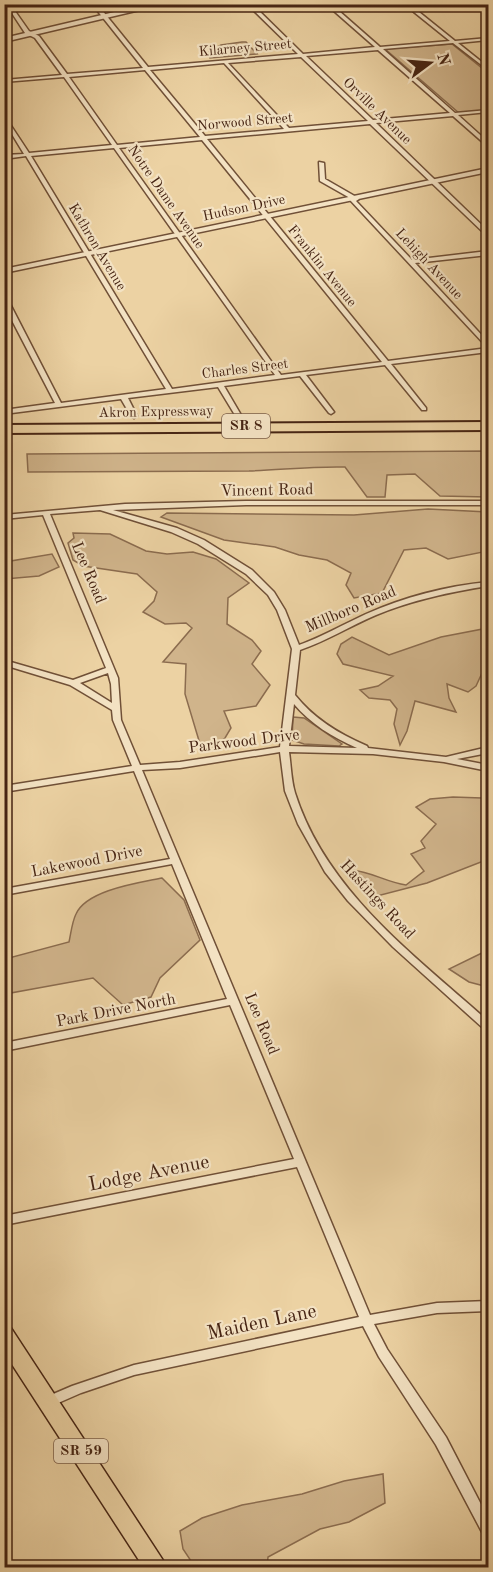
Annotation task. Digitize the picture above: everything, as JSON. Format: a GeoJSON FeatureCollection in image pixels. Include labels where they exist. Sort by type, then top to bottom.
{"type":"FeatureCollection","features":[{"type":"Feature","properties":{"kind":"highway","name":"Akron Expressway"},"geometry":{"type":"LineString","coordinates":[[4,429],[489,426]]}},
{"type":"Feature","properties":{"kind":"highway","name":"Akron Expressway"},"geometry":{"type":"LineString","coordinates":[[4,437],[489,434]]}},
{"type":"Feature","properties":{"kind":"main road","name":"SR 59"},"geometry":{"type":"LineString","coordinates":[[4,1334],[157,1568]]}},
{"type":"Feature","properties":{"kind":"street","name":"Franklin Avenue"},"geometry":{"type":"LineString","coordinates":[[94,4],[424,409]]}},
{"type":"Feature","properties":{"kind":"street"},"geometry":{"type":"LineString","coordinates":[[4,40],[140,8],[185,4]]}},
{"type":"Feature","properties":{"kind":"street","name":"Orville Avenue"},"geometry":{"type":"LineString","coordinates":[[249,4],[489,234]]}},
{"type":"Feature","properties":{"kind":"street"},"geometry":{"type":"LineString","coordinates":[[328,4],[489,144]]}},
{"type":"Feature","properties":{"kind":"street"},"geometry":{"type":"LineString","coordinates":[[406,4],[489,69]]}},
{"type":"Feature","properties":{"kind":"street"},"geometry":{"type":"LineString","coordinates":[[485,4],[489,7]]}},
{"type":"Feature","properties":{"kind":"street","name":"Notre Dame Avenue"},"geometry":{"type":"LineString","coordinates":[[8,5],[27,32],[37,36],[279,377]]}},
{"type":"Feature","properties":{"kind":"street","name":"Kilarney Street"},"geometry":{"type":"LineString","coordinates":[[4,81],[489,39]]}},
{"type":"Feature","properties":{"kind":"street"},"geometry":{"type":"LineString","coordinates":[[225,62],[288,130]]}},
{"type":"Feature","properties":{"kind":"street","name":"Norwood Street"},"geometry":{"type":"LineString","coordinates":[[4,157],[489,111]]}},
{"type":"Feature","properties":{"kind":"street","name":"Kathron Avenue"},"geometry":{"type":"LineString","coordinates":[[4,116],[170,391]]}},
{"type":"Feature","properties":{"kind":"street","name":"Lehigh Avenue"},"geometry":{"type":"LineString","coordinates":[[321,163],[323,167],[321,178],[354,199],[489,345]]}},
{"type":"Feature","properties":{"kind":"street","name":"Hudson Drive"},"geometry":{"type":"LineString","coordinates":[[4,271],[489,170]]}},
{"type":"Feature","properties":{"kind":"street"},"geometry":{"type":"LineString","coordinates":[[411,262],[489,253]]}},
{"type":"Feature","properties":{"kind":"street"},"geometry":{"type":"LineString","coordinates":[[4,298],[59,405]]}},
{"type":"Feature","properties":{"kind":"street","name":"Charles Street"},"geometry":{"type":"LineString","coordinates":[[4,412],[489,350]]}},
{"type":"Feature","properties":{"kind":"street"},"geometry":{"type":"LineString","coordinates":[[302,374],[331,412]]}},
{"type":"Feature","properties":{"kind":"street"},"geometry":{"type":"LineString","coordinates":[[220,385],[238,415]]}},
{"type":"Feature","properties":{"kind":"street"},"geometry":{"type":"LineString","coordinates":[[123,396],[134,416]]}},
{"type":"Feature","properties":{"kind":"street","name":"Vincent Road"},"geometry":{"type":"LineString","coordinates":[[4,517],[147,506],[489,503]]}},
{"type":"Feature","properties":{"kind":"street"},"geometry":{"type":"LineString","coordinates":[[138,518],[147,506]]}},
{"type":"Feature","properties":{"kind":"street","name":"Hastings Road"},"geometry":{"type":"LineString","coordinates":[[103,509],[138,518],[201,542],[249,572],[265,587],[281,610],[296,649],[284,750],[286,775],[296,808],[312,843],[328,870],[390,939],[489,1026]]}},
{"type":"Feature","properties":{"kind":"street","name":"Lee Road"},"geometry":{"type":"LineString","coordinates":[[46,513],[110,669],[117,694],[114,708],[117,720],[139,768],[175,861],[214,950],[299,1162],[366,1320],[384,1353],[441,1441],[489,1530]]}},
{"type":"Feature","properties":{"kind":"street","name":"Millboro Road"},"geometry":{"type":"LineString","coordinates":[[296,649],[316,642],[372,614],[407,602],[450,590],[489,584]]}},
{"type":"Feature","properties":{"kind":"street"},"geometry":{"type":"LineString","coordinates":[[4,662],[73,683],[114,708]]}},
{"type":"Feature","properties":{"kind":"street"},"geometry":{"type":"LineString","coordinates":[[73,683],[110,669]]}},
{"type":"Feature","properties":{"kind":"street"},"geometry":{"type":"LineString","coordinates":[[290,694],[301,710],[314,722],[336,736],[373,751]]}},
{"type":"Feature","properties":{"kind":"street","name":"Parkwood Drive"},"geometry":{"type":"LineString","coordinates":[[4,789],[122,769],[180,765],[284,750],[373,751],[444,759],[489,768]]}},
{"type":"Feature","properties":{"kind":"street"},"geometry":{"type":"LineString","coordinates":[[444,759],[489,750]]}},
{"type":"Feature","properties":{"kind":"street","name":"Lakewood Drive"},"geometry":{"type":"LineString","coordinates":[[4,892],[175,861]]}},
{"type":"Feature","properties":{"kind":"street","name":"Park Drive North"},"geometry":{"type":"LineString","coordinates":[[4,1047],[185,1013],[233,1001]]}},
{"type":"Feature","properties":{"kind":"street"},"geometry":{"type":"LineString","coordinates":[[477,1014],[489,1016]]}},
{"type":"Feature","properties":{"kind":"street","name":"Lodge Avenue"},"geometry":{"type":"LineString","coordinates":[[4,1221],[299,1162]]}},
{"type":"Feature","properties":{"kind":"street","name":"Maiden Lane"},"geometry":{"type":"LineString","coordinates":[[49,1402],[75,1389],[107,1378],[366,1320],[435,1309],[489,1306]]}},
{"type":"Feature","properties":{"kind":"shaded area"},"geometry":{"type":"Polygon","coordinates":[[[246,42],[257,54],[210,58],[209,51],[221,45],[246,42]]]}},
{"type":"Feature","properties":{"kind":"shaded area"},"geometry":{"type":"Polygon","coordinates":[[[452,44],[488,73],[488,110],[459,113],[385,49],[452,44]]]}},
{"type":"Feature","properties":{"kind":"shaded area"},"geometry":{"type":"Polygon","coordinates":[[[488,451],[488,497],[440,496],[415,474],[387,475],[385,497],[367,497],[345,467],[249,471],[28,472],[27,454],[488,451]]]}},
{"type":"Feature","properties":{"kind":"shaded area"},"geometry":{"type":"Polygon","coordinates":[[[428,509],[488,512],[488,551],[448,559],[426,548],[404,550],[382,593],[354,598],[346,585],[351,573],[327,560],[299,555],[275,547],[224,540],[161,517],[167,513],[354,515],[428,509]]]}},
{"type":"Feature","properties":{"kind":"shaded area"},"geometry":{"type":"Polygon","coordinates":[[[73,533],[110,534],[146,551],[167,554],[193,552],[216,559],[249,583],[228,598],[227,624],[252,640],[261,651],[252,664],[270,685],[256,706],[224,711],[231,728],[225,738],[214,747],[200,744],[185,694],[186,664],[163,662],[192,628],[186,623],[165,624],[143,612],[154,601],[157,592],[137,574],[83,566],[73,560],[68,543],[74,538],[73,533]]]}},
{"type":"Feature","properties":{"kind":"shaded area"},"geometry":{"type":"Polygon","coordinates":[[[52,554],[59,567],[39,576],[5,579],[5,562],[52,554]]]}},
{"type":"Feature","properties":{"kind":"shaded area"},"geometry":{"type":"Polygon","coordinates":[[[488,628],[488,671],[482,673],[476,686],[468,692],[447,684],[449,698],[456,712],[415,701],[407,731],[400,745],[394,724],[397,709],[390,700],[369,698],[360,690],[378,686],[393,676],[343,664],[337,654],[341,644],[352,637],[389,655],[441,637],[488,628]]]}},
{"type":"Feature","properties":{"kind":"shaded area"},"geometry":{"type":"Polygon","coordinates":[[[293,717],[304,718],[342,744],[339,746],[304,744],[292,740],[293,717]]]}},
{"type":"Feature","properties":{"kind":"shaded area"},"geometry":{"type":"Polygon","coordinates":[[[482,798],[488,801],[488,867],[486,860],[427,883],[377,896],[360,888],[352,870],[406,885],[424,871],[411,854],[425,848],[421,841],[436,824],[416,807],[430,799],[482,798]]]}},
{"type":"Feature","properties":{"kind":"shaded area"},"geometry":{"type":"Polygon","coordinates":[[[162,878],[184,900],[200,940],[160,978],[151,997],[123,1005],[93,978],[5,994],[5,959],[69,942],[76,914],[91,899],[127,885],[162,878]]]}},
{"type":"Feature","properties":{"kind":"shaded area"},"geometry":{"type":"Polygon","coordinates":[[[488,950],[488,987],[469,982],[449,969],[488,950]]]}},
{"type":"Feature","properties":{"kind":"shaded area"},"geometry":{"type":"Polygon","coordinates":[[[383,1474],[385,1503],[349,1522],[320,1529],[268,1557],[267,1567],[195,1567],[183,1549],[180,1531],[202,1518],[242,1505],[302,1494],[344,1481],[383,1474]]]}}]}
